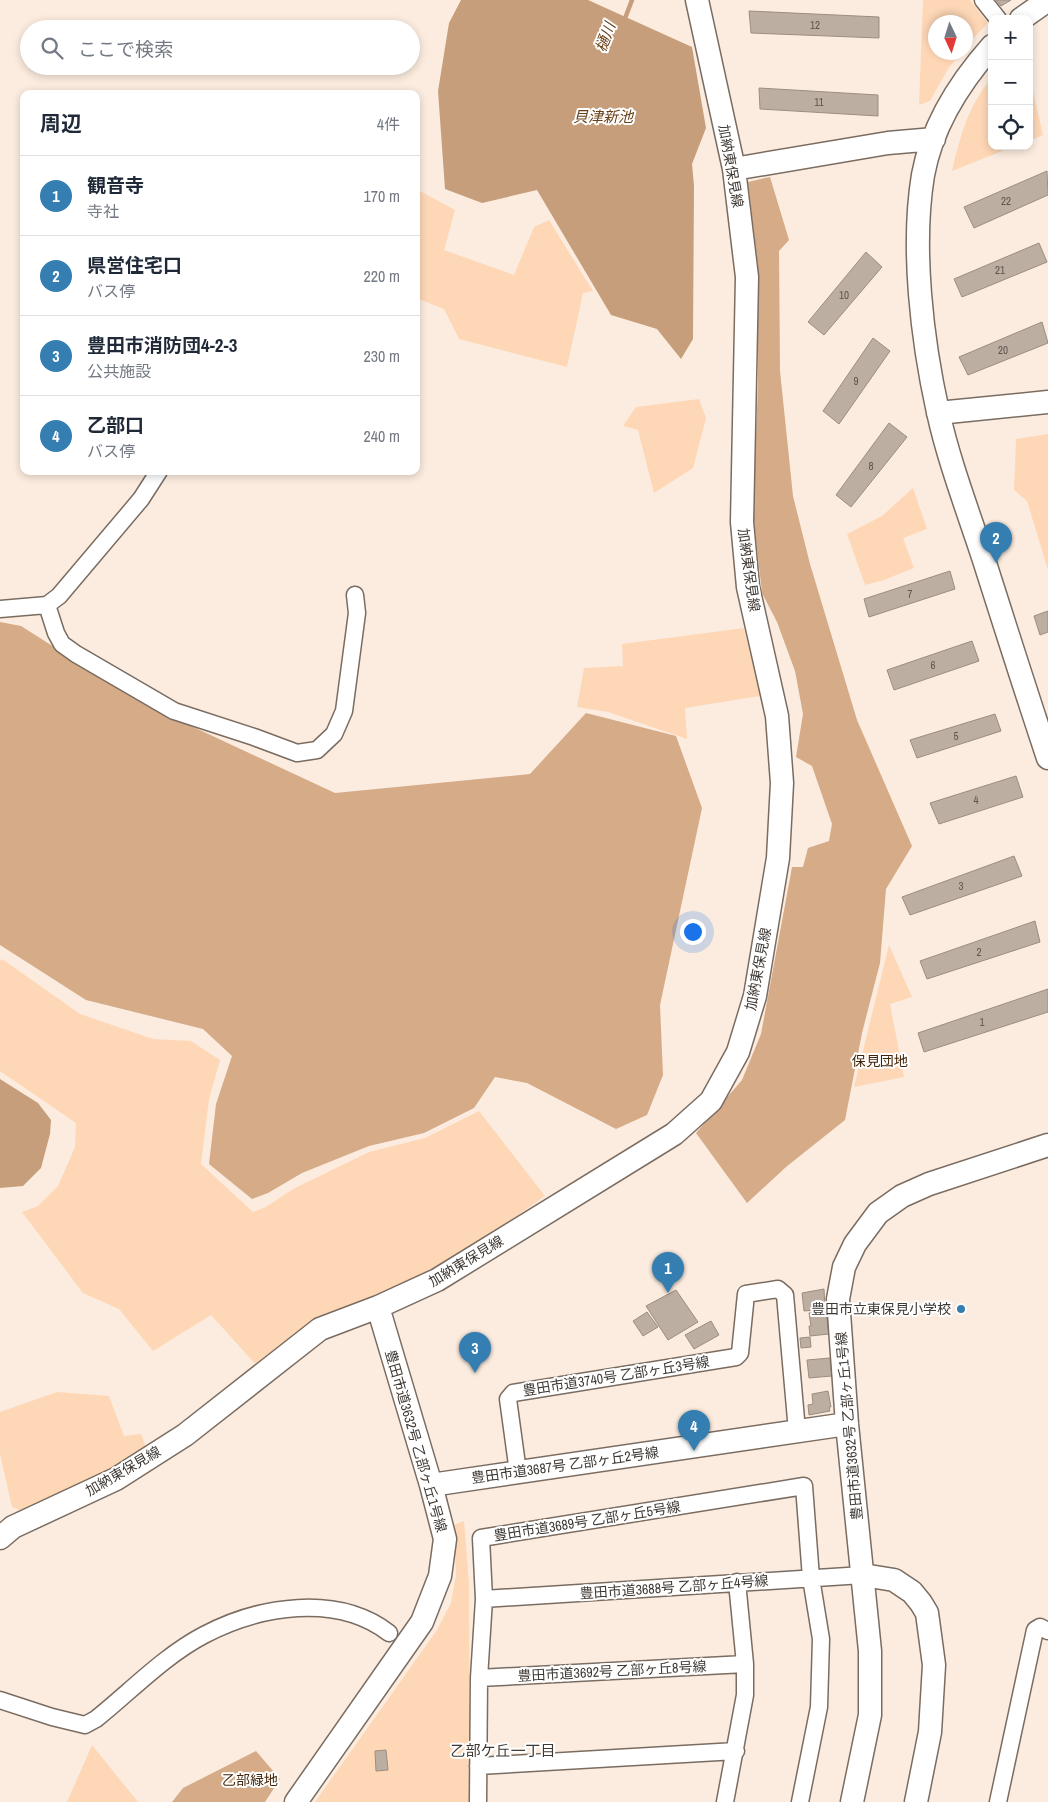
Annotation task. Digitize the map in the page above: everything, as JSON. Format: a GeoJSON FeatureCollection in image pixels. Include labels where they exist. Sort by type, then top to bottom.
{"type":"FeatureCollection","features":[{"type":"Feature","properties":{"kind":"street","name":"加納東保見線"},"geometry":{"type":"LineString","coordinates":[[0,1538],[13,1527],[116,1479],[184,1435],[320,1329],[378,1307],[437,1280],[674,1134],[711,1102],[738,1052],[755,996],[778,858],[782,783],[777,716],[748,587],[742,522],[747,277],[734,169],[697,0]]}},
{"type":"Feature","properties":{"kind":"street"},"geometry":{"type":"LineString","coordinates":[[982,0],[995,15]]}},
{"type":"Feature","properties":{"kind":"street"},"geometry":{"type":"LineString","coordinates":[[1027,15],[1048,0]]}},
{"type":"Feature","properties":{"kind":"street"},"geometry":{"type":"LineString","coordinates":[[988,50],[971,69],[948,108],[934,139],[924,174],[920,207],[920,298],[927,354],[938,413],[955,472],[1048,758]]}},
{"type":"Feature","properties":{"kind":"street"},"geometry":{"type":"LineString","coordinates":[[734,169],[888,143],[934,139]]}},
{"type":"Feature","properties":{"kind":"street"},"geometry":{"type":"LineString","coordinates":[[938,413],[1048,402]]}},
{"type":"Feature","properties":{"kind":"street"},"geometry":{"type":"LineString","coordinates":[[0,609],[47,605],[59,596],[141,499],[156,475]]}},
{"type":"Feature","properties":{"kind":"street"},"geometry":{"type":"LineString","coordinates":[[47,605],[56,633],[62,644],[76,654],[174,711],[254,736],[297,753],[318,750],[334,734],[344,711],[357,613],[355,595]]}},
{"type":"Feature","properties":{"kind":"street","name":"豊田市道3632号 乙部ヶ丘1号線"},"geometry":{"type":"LineString","coordinates":[[852,1802],[870,1715],[870,1651],[838,1299],[844,1267],[855,1244],[878,1213],[902,1196],[929,1184],[1048,1145]]}},
{"type":"Feature","properties":{"kind":"street","name":"豊田市道3740号 乙部ヶ丘3号線"},"geometry":{"type":"LineString","coordinates":[[518,1472],[508,1399],[513,1393],[736,1357],[740,1353],[746,1294],[778,1290],[785,1295],[797,1431]]}},
{"type":"Feature","properties":{"kind":"street","name":"豊田市道3632号 乙部ヶ丘1号線"},"geometry":{"type":"LineString","coordinates":[[296,1802],[422,1622],[440,1576],[444,1539],[431,1485],[378,1307]]}},
{"type":"Feature","properties":{"kind":"street","name":"豊田市道3687号 乙部ヶ丘2号線"},"geometry":{"type":"LineString","coordinates":[[431,1485],[848,1424]]}},
{"type":"Feature","properties":{"kind":"street","name":"豊田市道3689号 乙部ヶ丘5号線"},"geometry":{"type":"LineString","coordinates":[[478,1802],[479,1678],[484,1599],[481,1538],[804,1486],[811,1578]]}},
{"type":"Feature","properties":{"kind":"street"},"geometry":{"type":"LineString","coordinates":[[863,1575],[894,1580],[912,1592],[927,1613],[934,1665],[930,1732],[916,1802]]}},
{"type":"Feature","properties":{"kind":"street","name":"豊田市道3688号 乙部ヶ丘4号線"},"geometry":{"type":"LineString","coordinates":[[484,1599],[863,1575]]}},
{"type":"Feature","properties":{"kind":"street"},"geometry":{"type":"LineString","coordinates":[[800,1802],[819,1707],[820,1639],[811,1578]]}},
{"type":"Feature","properties":{"kind":"street"},"geometry":{"type":"LineString","coordinates":[[725,1802],[745,1695],[738,1582]]}},
{"type":"Feature","properties":{"kind":"street"},"geometry":{"type":"LineString","coordinates":[[0,1700],[84,1725],[96,1719],[169,1658],[204,1635],[237,1621],[266,1612],[316,1607],[355,1614],[389,1633]]}},
{"type":"Feature","properties":{"kind":"street"},"geometry":{"type":"LineString","coordinates":[[998,1802],[1035,1630],[1040,1627],[1048,1632]]}},
{"type":"Feature","properties":{"kind":"street","name":"豊田市道3692号 乙部ヶ丘8号線"},"geometry":{"type":"LineString","coordinates":[[479,1678],[744,1664]]}},
{"type":"Feature","properties":{"kind":"street"},"geometry":{"type":"LineString","coordinates":[[478,1766],[736,1751]]}},
{"type":"Feature","properties":{"kind":"green space"},"geometry":{"type":"Polygon","coordinates":[[[923,0],[970,0],[988,23],[973,39],[973,15],[928,15],[928,60],[955,60],[930,101],[919,105],[923,0]]]}},
{"type":"Feature","properties":{"kind":"green space"},"geometry":{"type":"Polygon","coordinates":[[[988,83],[988,150],[1005,150],[952,171],[966,122],[988,83]]]}},
{"type":"Feature","properties":{"kind":"green space"},"geometry":{"type":"Polygon","coordinates":[[[1033,92],[1043,135],[1033,139],[1033,92]]]}},
{"type":"Feature","properties":{"kind":"green space"},"geometry":{"type":"Polygon","coordinates":[[[770,177],[789,240],[779,251],[780,371],[793,496],[810,564],[857,720],[912,846],[886,889],[880,963],[862,1033],[845,1120],[786,1167],[747,1203],[696,1133],[742,1080],[761,1034],[792,867],[803,867],[808,848],[829,841],[832,824],[812,766],[796,757],[803,714],[795,671],[777,622],[762,593],[753,512],[758,383],[758,267],[748,182],[770,177]]]}},
{"type":"Feature","properties":{"kind":"green space"},"geometry":{"type":"Polygon","coordinates":[[[420,191],[455,210],[444,250],[514,275],[534,227],[549,220],[593,291],[583,293],[567,367],[459,339],[444,309],[420,300],[420,191]]]}},
{"type":"Feature","properties":{"kind":"green space"},"geometry":{"type":"Polygon","coordinates":[[[699,399],[706,418],[693,468],[654,493],[638,430],[623,426],[636,407],[699,399]]]}},
{"type":"Feature","properties":{"kind":"green space"},"geometry":{"type":"Polygon","coordinates":[[[1048,434],[1048,570],[1027,501],[1014,490],[1016,439],[1048,434]]]}},
{"type":"Feature","properties":{"kind":"green space"},"geometry":{"type":"Polygon","coordinates":[[[913,488],[927,529],[903,538],[914,568],[865,585],[847,534],[882,516],[913,488]]]}},
{"type":"Feature","properties":{"kind":"green space"},"geometry":{"type":"Polygon","coordinates":[[[0,622],[21,626],[144,704],[335,793],[530,774],[586,713],[676,736],[702,808],[660,1005],[663,1075],[647,1115],[616,1129],[527,1083],[495,1077],[474,1108],[424,1133],[369,1146],[302,1173],[268,1193],[252,1199],[209,1164],[216,1104],[232,1056],[203,1029],[86,1000],[0,945],[0,622]]]}},
{"type":"Feature","properties":{"kind":"green space"},"geometry":{"type":"Polygon","coordinates":[[[744,628],[760,696],[685,708],[687,739],[608,712],[577,707],[584,668],[623,666],[622,644],[744,628]]]}},
{"type":"Feature","properties":{"kind":"green space","name":"保見団地"},"geometry":{"type":"Polygon","coordinates":[[[889,945],[912,997],[890,1004],[904,1077],[854,1087],[889,945]]]}},
{"type":"Feature","properties":{"kind":"green space"},"geometry":{"type":"Polygon","coordinates":[[[2,959],[80,1014],[153,1039],[191,1041],[220,1060],[209,1099],[201,1164],[253,1212],[266,1207],[293,1189],[369,1152],[425,1138],[479,1111],[545,1196],[434,1274],[258,1367],[211,1315],[153,1351],[119,1309],[83,1293],[22,1212],[38,1206],[58,1186],[75,1147],[76,1123],[0,1071],[0,961],[2,959]]]}},
{"type":"Feature","properties":{"kind":"green space"},"geometry":{"type":"Polygon","coordinates":[[[57,1392],[109,1396],[124,1436],[141,1434],[147,1450],[101,1478],[22,1511],[12,1507],[0,1454],[0,1412],[57,1392]]]}},
{"type":"Feature","properties":{"kind":"green space"},"geometry":{"type":"Polygon","coordinates":[[[464,1521],[469,1584],[470,1802],[315,1802],[437,1630],[451,1603],[456,1576],[454,1525],[464,1521]]]}},
{"type":"Feature","properties":{"kind":"green space"},"geometry":{"type":"Polygon","coordinates":[[[92,1745],[138,1802],[67,1802],[92,1745]]]}},
{"type":"Feature","properties":{"kind":"green space","name":"乙部緑地"},"geometry":{"type":"Polygon","coordinates":[[[256,1751],[280,1779],[265,1802],[172,1802],[183,1788],[256,1751]]]}},
{"type":"Feature","properties":{"kind":"water","name":"貝津新池"},"geometry":{"type":"Polygon","coordinates":[[[461,0],[588,0],[692,47],[706,128],[692,164],[694,186],[693,339],[681,359],[657,329],[611,315],[537,190],[482,203],[445,189],[438,91],[449,23],[461,0]]]}},
{"type":"Feature","properties":{"kind":"water"},"geometry":{"type":"Polygon","coordinates":[[[0,1079],[38,1103],[51,1120],[50,1134],[41,1168],[23,1186],[0,1188],[0,1079]]]}},
{"type":"Feature","properties":{"kind":"building"},"geometry":{"type":"Polygon","coordinates":[[[996,0],[1011,0],[1001,6],[996,0]]]}},
{"type":"Feature","properties":{"kind":"building"},"geometry":{"type":"Polygon","coordinates":[[[749,11],[879,17],[879,38],[751,33],[749,11]]]}},
{"type":"Feature","properties":{"kind":"building"},"geometry":{"type":"Polygon","coordinates":[[[759,88],[878,95],[878,116],[760,109],[759,88]]]}},
{"type":"Feature","properties":{"kind":"building"},"geometry":{"type":"Polygon","coordinates":[[[1047,171],[1048,195],[974,228],[964,207],[1047,171]]]}},
{"type":"Feature","properties":{"kind":"building"},"geometry":{"type":"Polygon","coordinates":[[[1039,243],[1047,262],[962,297],[954,279],[1039,243]]]}},
{"type":"Feature","properties":{"kind":"building"},"geometry":{"type":"Polygon","coordinates":[[[866,252],[882,267],[824,335],[808,322],[866,252]]]}},
{"type":"Feature","properties":{"kind":"building"},"geometry":{"type":"Polygon","coordinates":[[[1042,322],[1048,343],[968,375],[959,357],[1042,322]]]}},
{"type":"Feature","properties":{"kind":"building"},"geometry":{"type":"Polygon","coordinates":[[[873,338],[890,351],[839,424],[823,411],[873,338]]]}},
{"type":"Feature","properties":{"kind":"building"},"geometry":{"type":"Polygon","coordinates":[[[889,423],[907,437],[851,507],[836,495],[889,423]]]}},
{"type":"Feature","properties":{"kind":"building"},"geometry":{"type":"Polygon","coordinates":[[[950,571],[955,589],[869,617],[864,599],[950,571]]]}},
{"type":"Feature","properties":{"kind":"building"},"geometry":{"type":"Polygon","coordinates":[[[1048,611],[1048,632],[1040,635],[1034,616],[1048,611]]]}},
{"type":"Feature","properties":{"kind":"building"},"geometry":{"type":"Polygon","coordinates":[[[972,641],[979,661],[894,690],[887,670],[972,641]]]}},
{"type":"Feature","properties":{"kind":"building"},"geometry":{"type":"Polygon","coordinates":[[[995,714],[1001,731],[917,758],[910,740],[995,714]]]}},
{"type":"Feature","properties":{"kind":"building"},"geometry":{"type":"Polygon","coordinates":[[[1016,776],[1023,797],[939,824],[930,803],[1016,776]]]}},
{"type":"Feature","properties":{"kind":"building"},"geometry":{"type":"Polygon","coordinates":[[[1014,856],[1022,876],[910,915],[902,897],[1014,856]]]}},
{"type":"Feature","properties":{"kind":"building"},"geometry":{"type":"Polygon","coordinates":[[[1035,921],[1040,942],[927,979],[920,961],[1035,921]]]}},
{"type":"Feature","properties":{"kind":"building"},"geometry":{"type":"Polygon","coordinates":[[[1048,989],[1048,1012],[924,1052],[918,1033],[1048,989]]]}},
{"type":"Feature","properties":{"kind":"building"},"geometry":{"type":"Polygon","coordinates":[[[824,1289],[825,1309],[804,1311],[802,1293],[824,1289]]]}},
{"type":"Feature","properties":{"kind":"building"},"geometry":{"type":"Polygon","coordinates":[[[676,1290],[698,1322],[668,1340],[646,1306],[676,1290]]]}},
{"type":"Feature","properties":{"kind":"building"},"geometry":{"type":"Polygon","coordinates":[[[826,1311],[829,1334],[810,1336],[809,1313],[826,1311]]]}},
{"type":"Feature","properties":{"kind":"building"},"geometry":{"type":"Polygon","coordinates":[[[647,1312],[658,1327],[643,1336],[633,1321],[647,1312]]]}},
{"type":"Feature","properties":{"kind":"building"},"geometry":{"type":"Polygon","coordinates":[[[711,1321],[719,1335],[694,1349],[685,1335],[711,1321]]]}},
{"type":"Feature","properties":{"kind":"building"},"geometry":{"type":"Polygon","coordinates":[[[810,1337],[811,1347],[801,1348],[800,1338],[810,1337]]]}},
{"type":"Feature","properties":{"kind":"building"},"geometry":{"type":"Polygon","coordinates":[[[830,1358],[832,1376],[809,1378],[807,1360],[830,1358]]]}},
{"type":"Feature","properties":{"kind":"building"},"geometry":{"type":"Polygon","coordinates":[[[828,1391],[830,1411],[809,1415],[808,1405],[813,1404],[812,1394],[828,1391]]]}},
{"type":"Feature","properties":{"kind":"building"},"geometry":{"type":"Polygon","coordinates":[[[386,1750],[388,1770],[376,1771],[375,1751],[386,1750]]]}},
{"type":"Feature","properties":{"kind":"waterway","name":"樋川"},"geometry":{"type":"LineString","coordinates":[[624,21],[632,0]]}},
{"type":"Feature","properties":{"kind":"place","name":"県営住宅口"},"geometry":{"type":"Point","coordinates":[996,563]}},
{"type":"Feature","properties":{"kind":"place","name":"観音寺"},"geometry":{"type":"Point","coordinates":[668,1293]}},
{"type":"Feature","properties":{"kind":"place","name":"豊田市立東保見小学校"},"geometry":{"type":"Point","coordinates":[961,1309]}},
{"type":"Feature","properties":{"kind":"place","name":"豊田市消防団4-2-3"},"geometry":{"type":"Point","coordinates":[475,1373]}},
{"type":"Feature","properties":{"kind":"place","name":"乙部口"},"geometry":{"type":"Point","coordinates":[694,1451]}},
{"type":"Feature","properties":{"kind":"district","name":"乙部ケ丘一丁目"},"geometry":{"type":"Point","coordinates":[503,1750]}}]}
